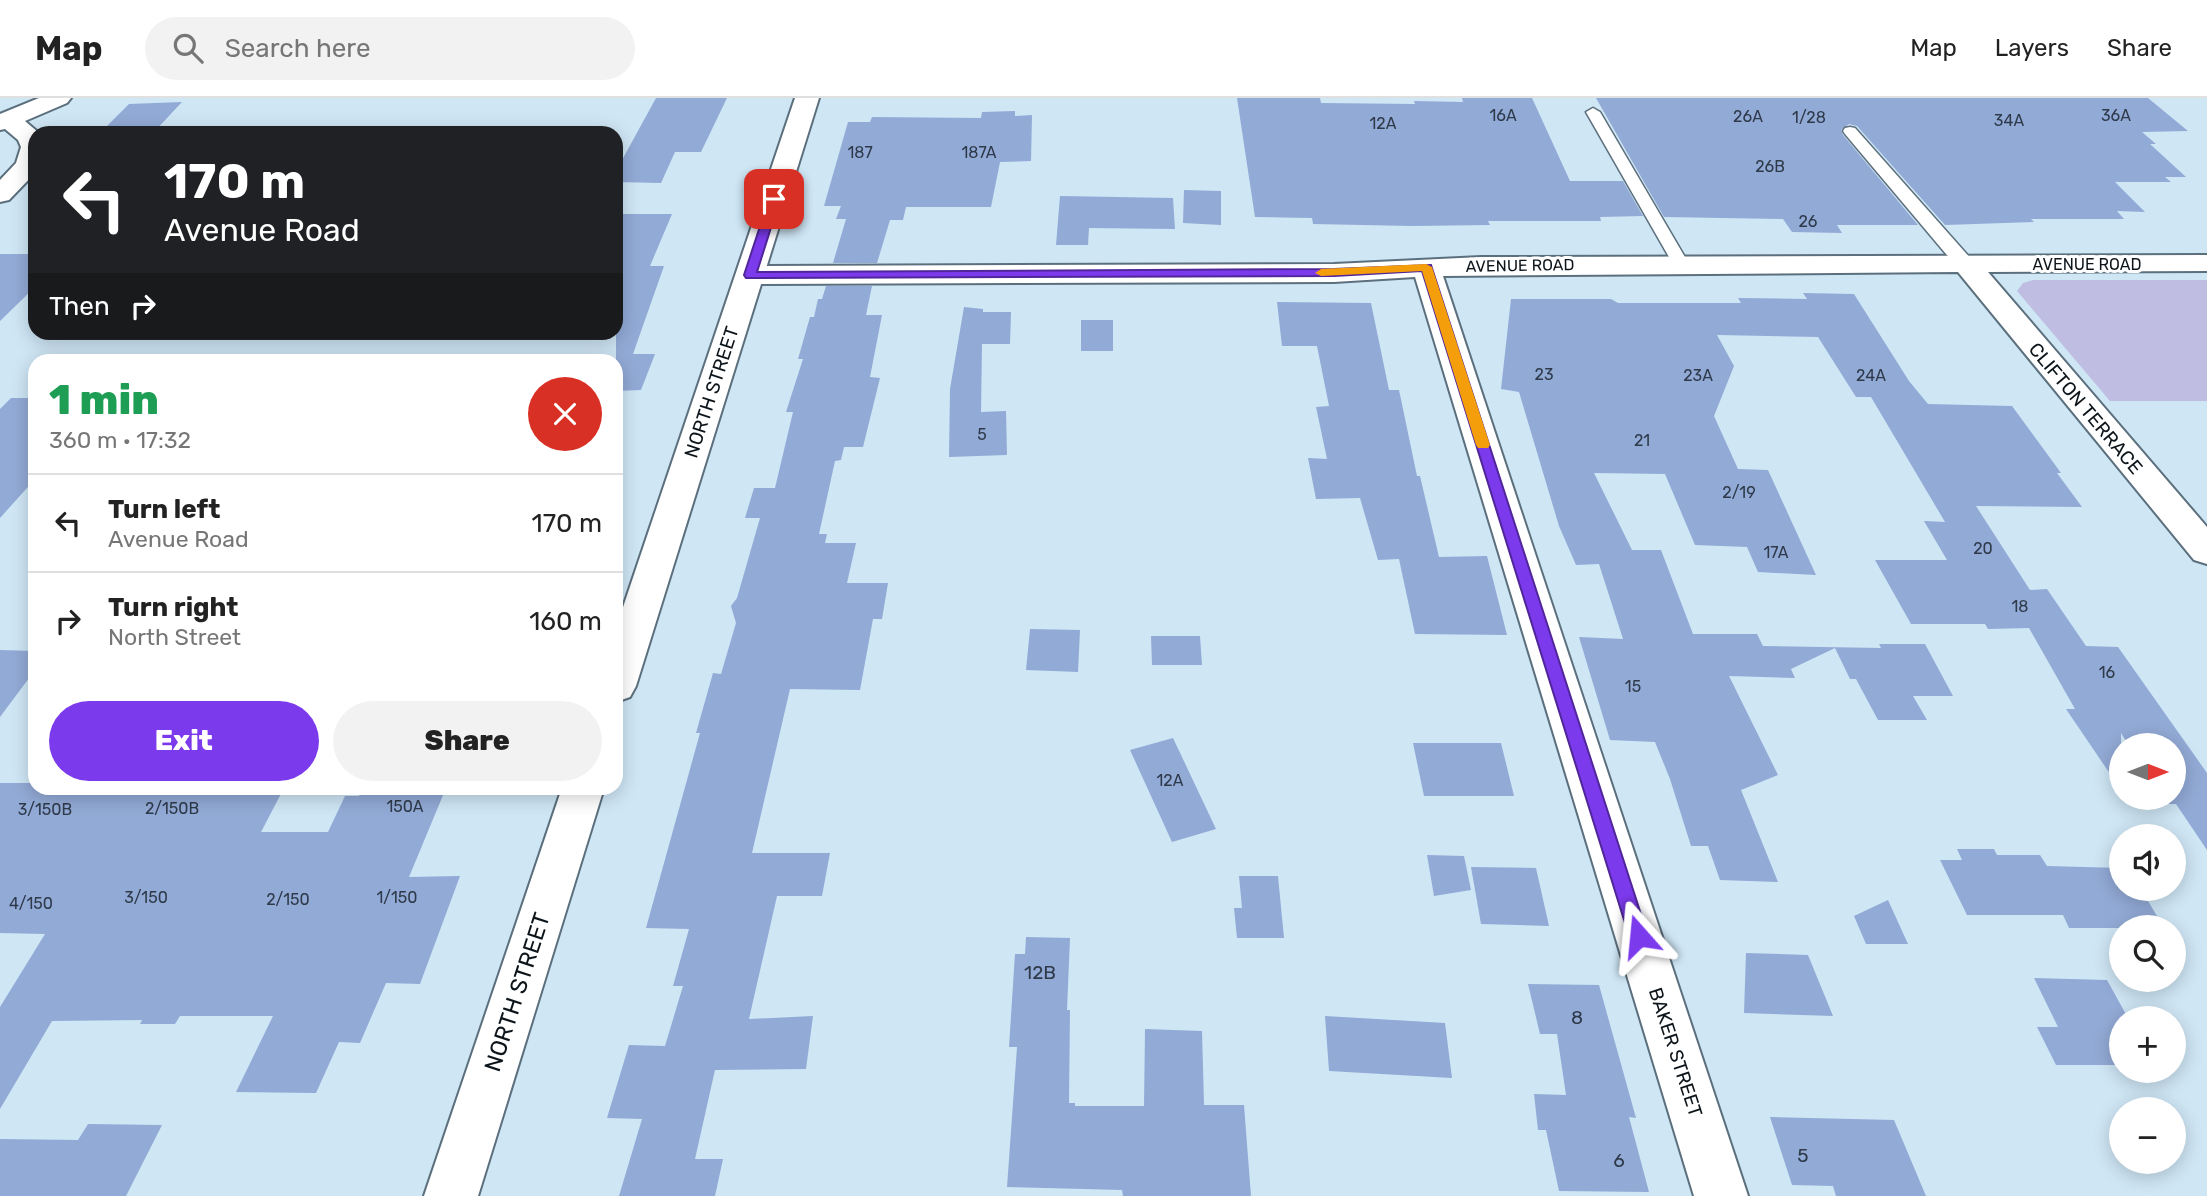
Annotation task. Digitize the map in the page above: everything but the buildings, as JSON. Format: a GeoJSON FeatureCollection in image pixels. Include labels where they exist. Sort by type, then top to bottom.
{"type":"FeatureCollection","features":[{"type":"Feature","properties":{"kind":"street"},"geometry":{"type":"LineString","coordinates":[[4,122],[59,98]]}},
{"type":"Feature","properties":{"kind":"street","name":"NORTH STREET"},"geometry":{"type":"LineString","coordinates":[[623,665],[807,98]]}},
{"type":"Feature","properties":{"kind":"street"},"geometry":{"type":"LineString","coordinates":[[4,122],[28,133]]}},
{"type":"Feature","properties":{"kind":"street"},"geometry":{"type":"LineString","coordinates":[[0,194],[28,164]]}},
{"type":"Feature","properties":{"kind":"street","name":"AVENUE ROAD"},"geometry":{"type":"LineString","coordinates":[[750,275],[1334,273],[1480,265],[2207,263]]}},
{"type":"Feature","properties":{"kind":"street","name":"CLIFTON TERRACE"},"geometry":{"type":"LineString","coordinates":[[1966,264],[2207,551]]}},
{"type":"Feature","properties":{"kind":"street","name":"BAKER STREET"},"geometry":{"type":"LineString","coordinates":[[1426,267],[1721,1196]]}},
{"type":"Feature","properties":{"kind":"street","name":"NORTH STREET"},"geometry":{"type":"LineString","coordinates":[[451,1196],[581,795]]}},
{"type":"Feature","properties":{"kind":"lane"},"geometry":{"type":"LineString","coordinates":[[1593,112],[1681,264]]}},
{"type":"Feature","properties":{"kind":"lane"},"geometry":{"type":"LineString","coordinates":[[1850,131],[1951,251],[1966,264]]}},
{"type":"Feature","properties":{"kind":"shaded area"},"geometry":{"type":"Polygon","coordinates":[[[2033,280],[2207,280],[2207,401],[2110,401],[2017,291],[2023,283],[2033,280]]]}},
{"type":"Feature","properties":{"kind":"slow traffic"},"geometry":{"type":"LineString","coordinates":[[1321,273],[1426,267],[1483,445]]}},
{"type":"Feature","properties":{"kind":"route"},"geometry":{"type":"LineString","coordinates":[[774,199],[750,275],[1334,273],[1426,267],[1639,936]]}}]}
